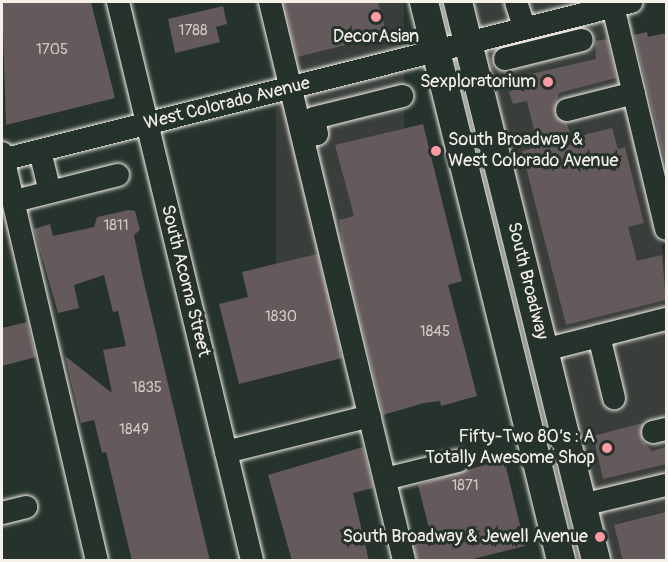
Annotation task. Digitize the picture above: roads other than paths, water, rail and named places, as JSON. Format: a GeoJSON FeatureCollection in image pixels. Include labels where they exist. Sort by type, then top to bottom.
{"type":"FeatureCollection","features":[{"type":"Feature","properties":{"kind":"main road","name":"South Broadway"},"geometry":{"type":"LineString","coordinates":[[424,2],[452,47],[544,350],[596,561]]}},
{"type":"Feature","properties":{"kind":"main road","name":"South Broadway"},"geometry":{"type":"LineString","coordinates":[[458,2],[452,47],[561,561]]}},
{"type":"Feature","properties":{"kind":"street","name":"South Acoma Street"},"geometry":{"type":"LineString","coordinates":[[118,2],[252,561]]}},
{"type":"Feature","properties":{"kind":"street"},"geometry":{"type":"LineString","coordinates":[[270,2],[404,561]]}},
{"type":"Feature","properties":{"kind":"street"},"geometry":{"type":"LineString","coordinates":[[516,2],[517,31],[509,58],[572,42],[556,21]]}},
{"type":"Feature","properties":{"kind":"street","name":"West Colorado Avenue"},"geometry":{"type":"LineString","coordinates":[[2,158],[40,151],[291,88],[556,21],[618,3]]}},
{"type":"Feature","properties":{"kind":"street"},"geometry":{"type":"LineString","coordinates":[[618,3],[634,93],[666,229]]}},
{"type":"Feature","properties":{"kind":"street"},"geometry":{"type":"LineString","coordinates":[[567,110],[634,93]]}},
{"type":"Feature","properties":{"kind":"street"},"geometry":{"type":"LineString","coordinates":[[303,137],[317,134],[314,118],[402,96]]}},
{"type":"Feature","properties":{"kind":"street"},"geometry":{"type":"LineString","coordinates":[[40,151],[50,192]]}},
{"type":"Feature","properties":{"kind":"street"},"geometry":{"type":"LineString","coordinates":[[2,158],[97,561]]}},
{"type":"Feature","properties":{"kind":"street"},"geometry":{"type":"LineString","coordinates":[[23,199],[118,176]]}},
{"type":"Feature","properties":{"kind":"street"},"geometry":{"type":"LineString","coordinates":[[544,350],[666,319]]}},
{"type":"Feature","properties":{"kind":"street"},"geometry":{"type":"LineString","coordinates":[[599,336],[614,398]]}},
{"type":"Feature","properties":{"kind":"street"},"geometry":{"type":"LineString","coordinates":[[226,453],[370,416]]}},
{"type":"Feature","properties":{"kind":"street"},"geometry":{"type":"LineString","coordinates":[[385,479],[458,461]]}},
{"type":"Feature","properties":{"kind":"street"},"geometry":{"type":"LineString","coordinates":[[582,505],[666,485]]}},
{"type":"Feature","properties":{"kind":"street"},"geometry":{"type":"LineString","coordinates":[[2,513],[26,507]]}},
{"type":"Feature","properties":{"kind":"place","name":"DecorAsian"},"geometry":{"type":"Point","coordinates":[376,17]}},
{"type":"Feature","properties":{"kind":"place","name":"Sexploratorium"},"geometry":{"type":"Point","coordinates":[548,82]}},
{"type":"Feature","properties":{"kind":"place","name":"South Broadway & West Colorado Avenue"},"geometry":{"type":"Point","coordinates":[436,151]}},
{"type":"Feature","properties":{"kind":"place","name":"Fifty-Two 80’s : A Totally Awesome Shop"},"geometry":{"type":"Point","coordinates":[607,448]}},
{"type":"Feature","properties":{"kind":"place","name":"South Broadway & Jewell Avenue"},"geometry":{"type":"Point","coordinates":[600,537]}}]}
